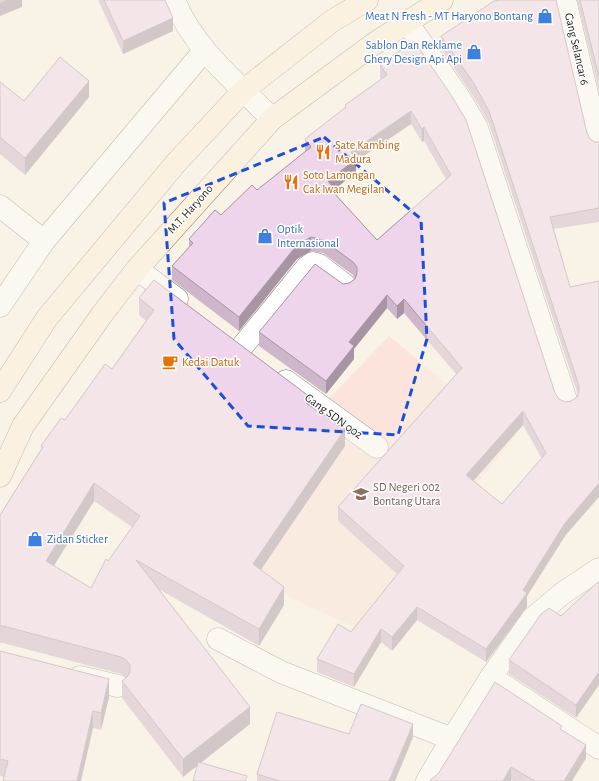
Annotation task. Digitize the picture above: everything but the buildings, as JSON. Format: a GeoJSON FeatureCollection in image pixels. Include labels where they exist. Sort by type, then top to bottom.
{"type":"FeatureCollection","features":[{"type":"Feature","properties":{"kind":"main road"},"geometry":{"type":"LineString","coordinates":[[0,391],[47,318],[176,163],[244,90],[332,21],[367,0]]}},
{"type":"Feature","properties":{"kind":"main road","name":"M.T. Haryono"},"geometry":{"type":"LineString","coordinates":[[0,476],[23,426],[103,313],[137,269],[272,119],[375,43],[442,0]]}},
{"type":"Feature","properties":{"kind":"street"},"geometry":{"type":"LineString","coordinates":[[174,0],[181,17],[204,51],[272,119]]}},
{"type":"Feature","properties":{"kind":"street","name":"Gang Selancar 6"},"geometry":{"type":"LineString","coordinates":[[565,0],[599,144]]}},
{"type":"Feature","properties":{"kind":"street"},"geometry":{"type":"LineString","coordinates":[[407,22],[462,102],[477,128],[567,403]]}},
{"type":"Feature","properties":{"kind":"street"},"geometry":{"type":"LineString","coordinates":[[0,306],[44,241],[204,51]]}},
{"type":"Feature","properties":{"kind":"street"},"geometry":{"type":"LineString","coordinates":[[0,206],[44,241]]}},
{"type":"Feature","properties":{"kind":"street"},"geometry":{"type":"LineString","coordinates":[[241,348],[307,267],[313,263],[319,265],[345,284]]}},
{"type":"Feature","properties":{"kind":"street"},"geometry":{"type":"LineString","coordinates":[[137,269],[192,311]]}},
{"type":"Feature","properties":{"kind":"street","name":"Gang SDN 002"},"geometry":{"type":"LineString","coordinates":[[222,334],[377,447]]}},
{"type":"Feature","properties":{"kind":"street"},"geometry":{"type":"LineString","coordinates":[[427,781],[491,677],[532,619],[563,593],[599,569]]}},
{"type":"Feature","properties":{"kind":"street"},"geometry":{"type":"LineString","coordinates":[[218,639],[281,672],[452,739]]}},
{"type":"Feature","properties":{"kind":"street"},"geometry":{"type":"LineString","coordinates":[[59,671],[118,686]]}},
{"type":"Feature","properties":{"kind":"street"},"geometry":{"type":"LineString","coordinates":[[491,677],[599,748]]}},
{"type":"Feature","properties":{"kind":"highlighted area"},"geometry":{"type":"Polygon","coordinates":[[[324,137],[421,219],[427,339],[398,435],[248,426],[174,339],[164,203],[324,137]]]}},
{"type":"Feature","properties":{"kind":"shaded area","name":"SD Negeri 002 Bontang Utara"},"geometry":{"type":"Polygon","coordinates":[[[389,336],[513,439],[359,629],[295,600],[215,548],[313,415],[389,336]]]}},
{"type":"Feature","properties":{"kind":"place","name":"Meat N Fresh - MT Haryono Bontang"},"geometry":{"type":"Point","coordinates":[545,16]}},
{"type":"Feature","properties":{"kind":"place","name":"Sablon Dan Reklame Ghery Design Api Api"},"geometry":{"type":"Point","coordinates":[474,52]}},
{"type":"Feature","properties":{"kind":"place","name":"Sate Kambing Madura"},"geometry":{"type":"Point","coordinates":[323,152]}},
{"type":"Feature","properties":{"kind":"place","name":"Soto Lamongan Cak Iwan Megilan"},"geometry":{"type":"Point","coordinates":[291,182]}},
{"type":"Feature","properties":{"kind":"place","name":"Optik Internasional"},"geometry":{"type":"Point","coordinates":[265,236]}},
{"type":"Feature","properties":{"kind":"place","name":"Kedai Datuk"},"geometry":{"type":"Point","coordinates":[170,362]}},
{"type":"Feature","properties":{"kind":"place","name":"SD Negeri 002 Bontang Utara"},"geometry":{"type":"Point","coordinates":[361,494]}},
{"type":"Feature","properties":{"kind":"place","name":"Zidan Sticker"},"geometry":{"type":"Point","coordinates":[35,539]}}]}
